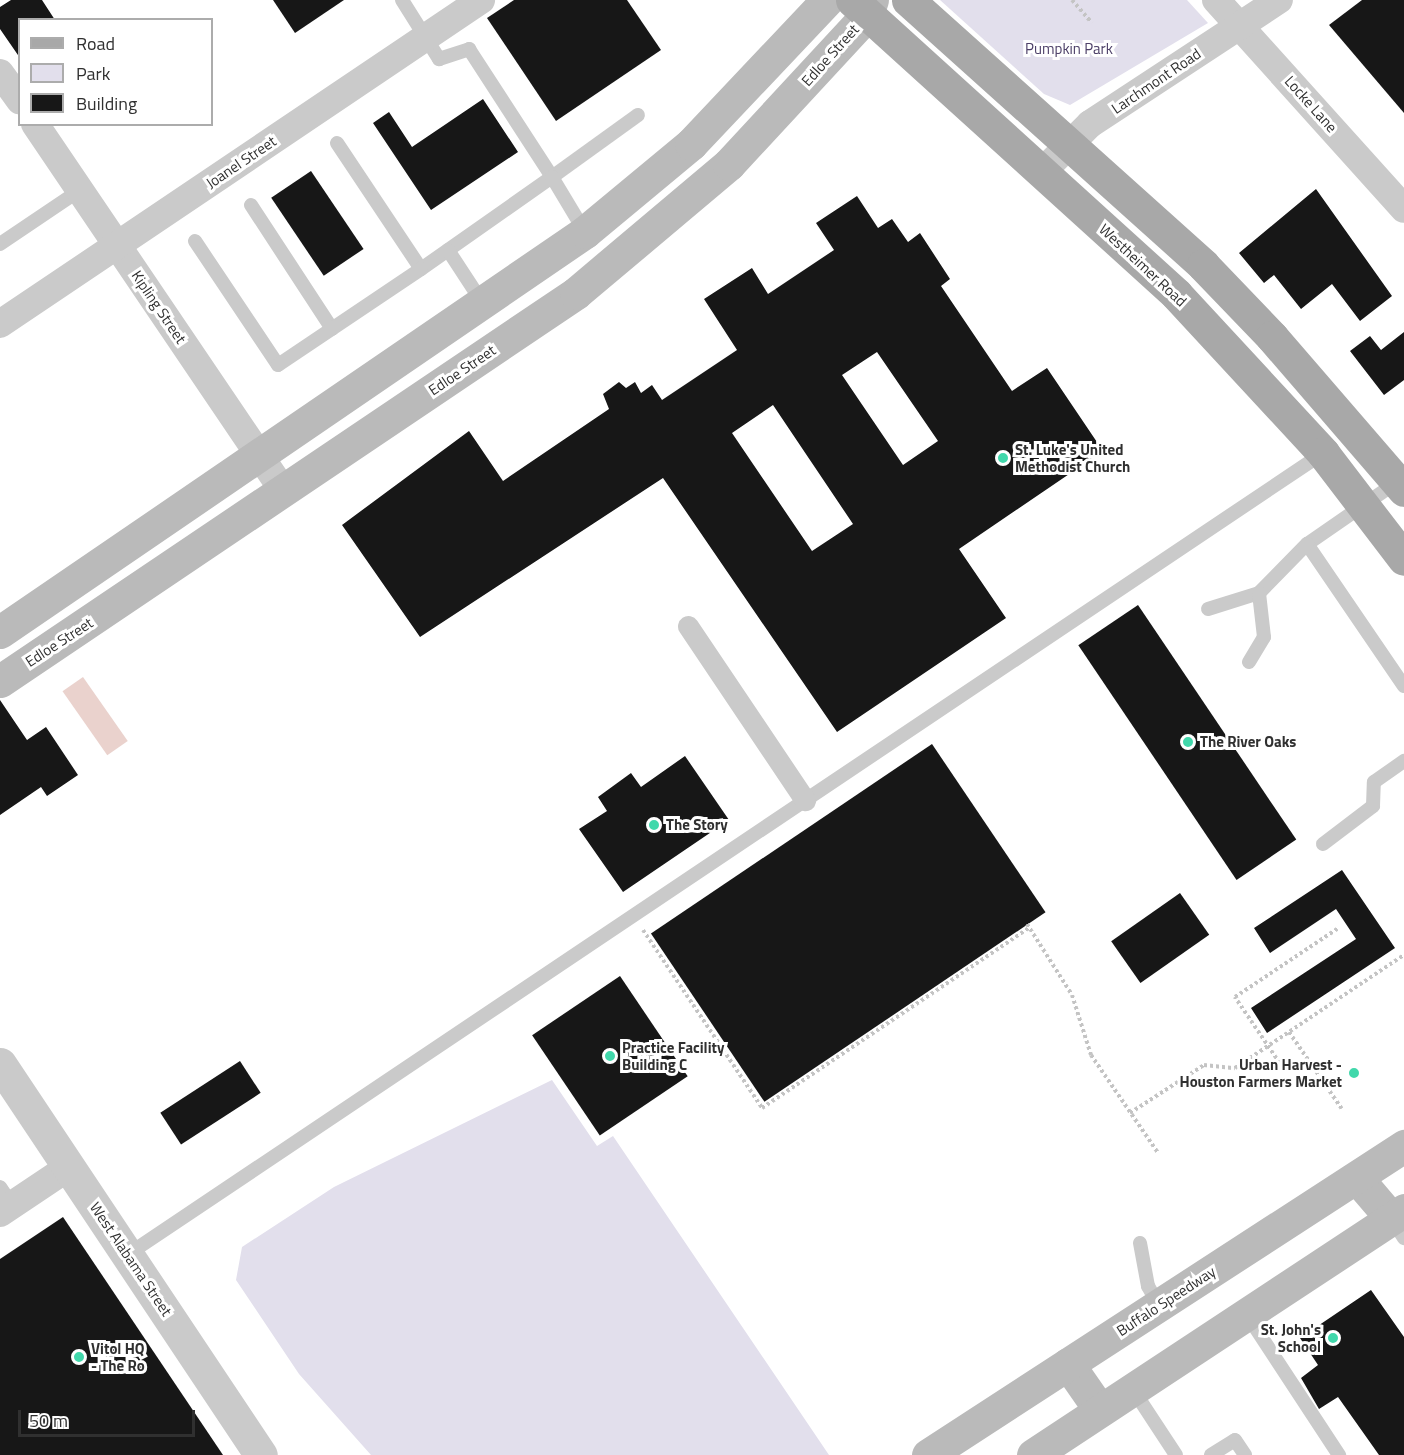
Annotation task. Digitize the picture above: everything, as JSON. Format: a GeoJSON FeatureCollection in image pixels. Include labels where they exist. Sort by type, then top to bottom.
{"type":"FeatureCollection","features":[{"type":"Feature","properties":{"kind":"main road"},"geometry":{"type":"LineString","coordinates":[[0,632],[261,457],[585,232],[691,144],[827,0]]}},
{"type":"Feature","properties":{"kind":"main road"},"geometry":{"type":"LineString","coordinates":[[908,0],[1203,266],[1354,431],[1401,486]]}},
{"type":"Feature","properties":{"kind":"main road","name":"Westheimer Road"},"geometry":{"type":"LineString","coordinates":[[864,5],[1176,294],[1323,453],[1404,559]]}},
{"type":"Feature","properties":{"kind":"main road","name":"Edloe Street"},"geometry":{"type":"LineString","coordinates":[[0,681],[576,293],[729,164],[864,5]]}},
{"type":"Feature","properties":{"kind":"main road"},"geometry":{"type":"LineString","coordinates":[[483,304],[507,339]]}},
{"type":"Feature","properties":{"kind":"main road"},"geometry":{"type":"LineString","coordinates":[[1323,453],[1354,431]]}},
{"type":"Feature","properties":{"kind":"main road"},"geometry":{"type":"LineString","coordinates":[[74,583],[97,617]]}},
{"type":"Feature","properties":{"kind":"main road","name":"Buffalo Speedway"},"geometry":{"type":"LineString","coordinates":[[928,1455],[1404,1146]]}},
{"type":"Feature","properties":{"kind":"main road"},"geometry":{"type":"LineString","coordinates":[[1033,1455],[1132,1388],[1400,1222],[1357,1178]]}},
{"type":"Feature","properties":{"kind":"main road"},"geometry":{"type":"LineString","coordinates":[[1068,1364],[1100,1410]]}},
{"type":"Feature","properties":{"kind":"street","name":"Joanel Street"},"geometry":{"type":"LineString","coordinates":[[0,324],[481,0]]}},
{"type":"Feature","properties":{"kind":"street","name":"Locke Lane"},"geometry":{"type":"LineString","coordinates":[[1216,0],[1404,209]]}},
{"type":"Feature","properties":{"kind":"street","name":"Larchmont Road"},"geometry":{"type":"LineString","coordinates":[[1042,171],[1068,142],[1279,0]]}},
{"type":"Feature","properties":{"kind":"street"},"geometry":{"type":"LineString","coordinates":[[0,73],[18,98]]}},
{"type":"Feature","properties":{"kind":"street","name":"Kipling Street"},"geometry":{"type":"LineString","coordinates":[[36,126],[282,489]]}},
{"type":"Feature","properties":{"kind":"street"},"geometry":{"type":"LineString","coordinates":[[688,626],[805,800]]}},
{"type":"Feature","properties":{"kind":"street","name":"West Alabama Street"},"geometry":{"type":"LineString","coordinates":[[0,1064],[261,1455]]}},
{"type":"Feature","properties":{"kind":"street"},"geometry":{"type":"LineString","coordinates":[[4,1202],[69,1167]]}},
{"type":"Feature","properties":{"kind":"lane"},"geometry":{"type":"LineString","coordinates":[[402,0],[439,59],[469,49],[585,232]]}},
{"type":"Feature","properties":{"kind":"lane"},"geometry":{"type":"LineString","coordinates":[[195,241],[278,365],[421,269],[638,115]]}},
{"type":"Feature","properties":{"kind":"lane"},"geometry":{"type":"LineString","coordinates":[[337,143],[421,269]]}},
{"type":"Feature","properties":{"kind":"lane"},"geometry":{"type":"LineString","coordinates":[[0,244],[80,190]]}},
{"type":"Feature","properties":{"kind":"lane"},"geometry":{"type":"LineString","coordinates":[[251,206],[332,329]]}},
{"type":"Feature","properties":{"kind":"lane"},"geometry":{"type":"LineString","coordinates":[[448,250],[483,304]]}},
{"type":"Feature","properties":{"kind":"lane"},"geometry":{"type":"LineString","coordinates":[[127,1255],[1323,453]]}},
{"type":"Feature","properties":{"kind":"lane"},"geometry":{"type":"LineString","coordinates":[[1208,609],[1259,593],[1307,544],[1364,505],[1401,486]]}},
{"type":"Feature","properties":{"kind":"lane"},"geometry":{"type":"LineString","coordinates":[[1307,544],[1404,686]]}},
{"type":"Feature","properties":{"kind":"lane"},"geometry":{"type":"LineString","coordinates":[[1249,662],[1261,646],[1265,630],[1259,593]]}},
{"type":"Feature","properties":{"kind":"lane"},"geometry":{"type":"LineString","coordinates":[[1323,844],[1373,806],[1374,782],[1404,760]]}},
{"type":"Feature","properties":{"kind":"lane"},"geometry":{"type":"LineString","coordinates":[[1140,1243],[1148,1287],[1159,1306]]}},
{"type":"Feature","properties":{"kind":"lane"},"geometry":{"type":"LineString","coordinates":[[1247,1315],[1339,1455]]}},
{"type":"Feature","properties":{"kind":"lane"},"geometry":{"type":"LineString","coordinates":[[1132,1388],[1176,1455]]}},
{"type":"Feature","properties":{"kind":"lane"},"geometry":{"type":"LineString","coordinates":[[1211,1455],[1235,1440],[1245,1455]]}},
{"type":"Feature","properties":{"kind":"path"},"geometry":{"type":"LineString","coordinates":[[1072,0],[1092,23]]}},
{"type":"Feature","properties":{"kind":"path"},"geometry":{"type":"LineString","coordinates":[[627,919],[640,925],[762,1108],[1028,926],[1071,995],[1091,1055],[1158,1153]]}},
{"type":"Feature","properties":{"kind":"path"},"geometry":{"type":"LineString","coordinates":[[1283,1068],[1235,997],[1337,929]]}},
{"type":"Feature","properties":{"kind":"path"},"geometry":{"type":"LineString","coordinates":[[1130,1113],[1197,1068],[1235,1068],[1404,955]]}},
{"type":"Feature","properties":{"kind":"path"},"geometry":{"type":"LineString","coordinates":[[1289,1032],[1342,1109]]}},
{"type":"Feature","properties":{"kind":"path"},"geometry":{"type":"LineString","coordinates":[[776,1090],[780,1096]]}},
{"type":"Feature","properties":{"kind":"green space","name":"Pumpkin Park"},"geometry":{"type":"Polygon","coordinates":[[[940,0],[1187,0],[1208,23],[1070,105],[1044,94],[940,0]]]}},
{"type":"Feature","properties":{"kind":"green space"},"geometry":{"type":"Polygon","coordinates":[[[552,1080],[597,1146],[613,1136],[829,1455],[371,1455],[299,1374],[236,1280],[242,1247],[334,1187],[552,1080]]]}},
{"type":"Feature","properties":{"kind":"shaded area"},"geometry":{"type":"Polygon","coordinates":[[[83,677],[128,741],[107,755],[63,691],[83,677]]]}},
{"type":"Feature","properties":{"kind":"building"},"geometry":{"type":"Polygon","coordinates":[[[11,0],[42,0],[54,18],[18,18],[18,55],[0,29],[0,7],[11,0]]]}},
{"type":"Feature","properties":{"kind":"building"},"geometry":{"type":"Polygon","coordinates":[[[273,0],[344,0],[295,33],[273,0]]]}},
{"type":"Feature","properties":{"kind":"building"},"geometry":{"type":"Polygon","coordinates":[[[514,0],[627,0],[661,50],[556,121],[487,18],[514,0]]]}},
{"type":"Feature","properties":{"kind":"building"},"geometry":{"type":"Polygon","coordinates":[[[1362,0],[1404,0],[1404,113],[1329,25],[1362,0]]]}},
{"type":"Feature","properties":{"kind":"building"},"geometry":{"type":"Polygon","coordinates":[[[483,99],[518,152],[431,210],[373,123],[389,112],[412,147],[483,99]]]}},
{"type":"Feature","properties":{"kind":"building"},"geometry":{"type":"Polygon","coordinates":[[[311,171],[364,249],[324,276],[271,198],[311,171]]]}},
{"type":"Feature","properties":{"kind":"building"},"geometry":{"type":"Polygon","coordinates":[[[1316,189],[1392,296],[1360,321],[1332,284],[1301,309],[1274,275],[1264,283],[1239,253],[1316,189]]]}},
{"type":"Feature","properties":{"kind":"building","name":"St. Luke's United Methodist Church"},"geometry":{"type":"Polygon","coordinates":[[[857,196],[878,228],[892,219],[908,242],[920,233],[950,279],[941,286],[1012,391],[1047,368],[1103,451],[959,549],[1006,618],[837,732],[663,478],[420,637],[342,525],[469,431],[503,481],[609,409],[603,394],[619,382],[626,388],[635,382],[641,393],[652,385],[662,400],[737,350],[704,299],[752,268],[768,294],[834,250],[816,223],[857,196]],[[877,352],[842,375],[903,465],[938,441],[877,352]],[[773,405],[732,433],[812,551],[853,524],[773,405]]]}},
{"type":"Feature","properties":{"kind":"building"},"geometry":{"type":"Polygon","coordinates":[[[1404,332],[1404,380],[1384,395],[1350,351],[1370,336],[1381,350],[1404,332]]]}},
{"type":"Feature","properties":{"kind":"building","name":"The River Oaks"},"geometry":{"type":"Polygon","coordinates":[[[1138,605],[1296,840],[1237,880],[1078,645],[1138,605]]]}},
{"type":"Feature","properties":{"kind":"building"},"geometry":{"type":"Polygon","coordinates":[[[0,700],[27,740],[46,727],[78,775],[47,796],[41,787],[0,815],[0,700]]]}},
{"type":"Feature","properties":{"kind":"building"},"geometry":{"type":"Polygon","coordinates":[[[932,744],[1046,912],[764,1102],[651,934],[932,744]]]}},
{"type":"Feature","properties":{"kind":"building","name":"The Story"},"geometry":{"type":"Polygon","coordinates":[[[685,756],[729,820],[623,892],[579,829],[607,811],[598,797],[631,773],[641,787],[685,756]]]}},
{"type":"Feature","properties":{"kind":"building"},"geometry":{"type":"Polygon","coordinates":[[[1342,870],[1395,948],[1267,1033],[1251,1008],[1356,939],[1336,909],[1270,953],[1254,928],[1342,870]]]}},
{"type":"Feature","properties":{"kind":"building"},"geometry":{"type":"Polygon","coordinates":[[[1180,893],[1209,935],[1140,983],[1111,941],[1180,893]]]}},
{"type":"Feature","properties":{"kind":"building","name":"Practice Facility Building C"},"geometry":{"type":"Polygon","coordinates":[[[620,976],[688,1076],[600,1136],[532,1035],[620,976]]]}},
{"type":"Feature","properties":{"kind":"building"},"geometry":{"type":"Polygon","coordinates":[[[240,1061],[261,1093],[181,1145],[160,1113],[240,1061]]]}},
{"type":"Feature","properties":{"kind":"building","name":"Vitol HQ - The Ro"},"geometry":{"type":"Polygon","coordinates":[[[63,1217],[223,1455],[0,1455],[0,1259],[63,1217]]]}},
{"type":"Feature","properties":{"kind":"building"},"geometry":{"type":"Polygon","coordinates":[[[1371,1290],[1404,1337],[1404,1455],[1379,1455],[1338,1397],[1319,1409],[1301,1378],[1318,1365],[1300,1338],[1371,1290]]]}},
{"type":"Feature","properties":{"kind":"place","name":"St. Luke's United Methodist Church"},"geometry":{"type":"Point","coordinates":[1003,458]}},
{"type":"Feature","properties":{"kind":"place","name":"The River Oaks"},"geometry":{"type":"Point","coordinates":[1188,742]}},
{"type":"Feature","properties":{"kind":"place","name":"The Story"},"geometry":{"type":"Point","coordinates":[654,825]}},
{"type":"Feature","properties":{"kind":"place","name":"Practice Facility Building C"},"geometry":{"type":"Point","coordinates":[610,1056]}},
{"type":"Feature","properties":{"kind":"place","name":"Urban Harvest - Houston Farmers Market"},"geometry":{"type":"Point","coordinates":[1354,1073]}},
{"type":"Feature","properties":{"kind":"place","name":"St. John's School"},"geometry":{"type":"Point","coordinates":[1333,1338]}},
{"type":"Feature","properties":{"kind":"place","name":"Vitol HQ - The Ro"},"geometry":{"type":"Point","coordinates":[79,1357]}}]}
